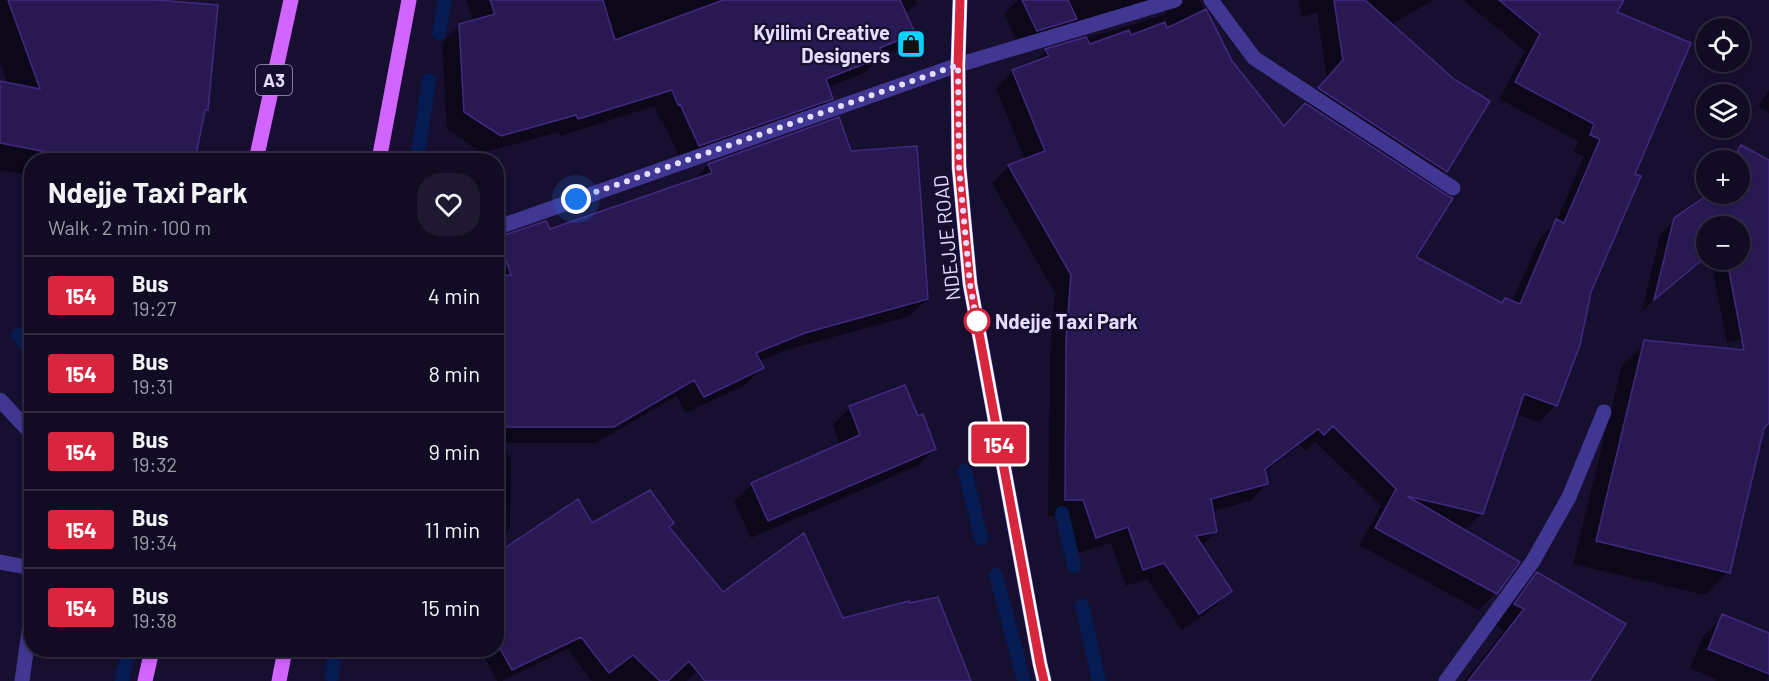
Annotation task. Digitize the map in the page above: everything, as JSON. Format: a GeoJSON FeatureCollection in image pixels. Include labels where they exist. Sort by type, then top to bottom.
{"type":"FeatureCollection","features":[{"type":"Feature","properties":{"kind":"main road","name":"A3"},"geometry":{"type":"LineString","coordinates":[[258,153],[291,0]]}},
{"type":"Feature","properties":{"kind":"main road"},"geometry":{"type":"LineString","coordinates":[[380,153],[409,0]]}},
{"type":"Feature","properties":{"kind":"main road"},"geometry":{"type":"LineString","coordinates":[[145,681],[150,657]]}},
{"type":"Feature","properties":{"kind":"main road"},"geometry":{"type":"LineString","coordinates":[[279,681],[284,657]]}},
{"type":"Feature","properties":{"kind":"street","name":"NDEJJE ROAD"},"geometry":{"type":"LineString","coordinates":[[960,0],[959,167],[970,284],[1044,681]]}},
{"type":"Feature","properties":{"kind":"street"},"geometry":{"type":"LineString","coordinates":[[504,225],[958,65],[1174,0]]}},
{"type":"Feature","properties":{"kind":"street"},"geometry":{"type":"LineString","coordinates":[[1210,0],[1254,58],[1453,188]]}},
{"type":"Feature","properties":{"kind":"street"},"geometry":{"type":"LineString","coordinates":[[0,400],[24,426]]}},
{"type":"Feature","properties":{"kind":"street"},"geometry":{"type":"LineString","coordinates":[[1446,681],[1533,561],[1569,497],[1604,412]]}},
{"type":"Feature","properties":{"kind":"street"},"geometry":{"type":"LineString","coordinates":[[0,562],[24,566]]}},
{"type":"Feature","properties":{"kind":"street"},"geometry":{"type":"LineString","coordinates":[[22,681],[25,657]]}},
{"type":"Feature","properties":{"kind":"building"},"geometry":{"type":"Polygon","coordinates":[[[8,0],[156,0],[218,5],[208,110],[205,110],[196,153],[52,153],[0,143],[0,81],[40,89],[8,0]]]}},
{"type":"Feature","properties":{"kind":"building"},"geometry":{"type":"Polygon","coordinates":[[[490,0],[603,0],[615,40],[723,0],[900,0],[915,33],[880,48],[884,56],[826,79],[833,99],[699,146],[672,90],[578,119],[576,115],[501,136],[464,112],[459,24],[495,14],[490,0]]]}},
{"type":"Feature","properties":{"kind":"building"},"geometry":{"type":"Polygon","coordinates":[[[1022,0],[1068,0],[1077,19],[1037,31],[1022,0]]]}},
{"type":"Feature","properties":{"kind":"building"},"geometry":{"type":"Polygon","coordinates":[[[1334,0],[1365,0],[1455,80],[1490,101],[1447,172],[1318,88],[1343,60],[1334,0]]]}},
{"type":"Feature","properties":{"kind":"building"},"geometry":{"type":"Polygon","coordinates":[[[1499,0],[1624,0],[1617,12],[1691,43],[1635,174],[1641,176],[1591,292],[1580,345],[1557,406],[1524,394],[1483,514],[1407,496],[1520,562],[1497,594],[1375,528],[1396,489],[1333,426],[1324,435],[1318,429],[1265,469],[1268,484],[1211,499],[1217,532],[1196,536],[1232,591],[1199,614],[1164,563],[1143,570],[1128,527],[1096,538],[1083,500],[1065,500],[1066,339],[1071,275],[1008,165],[1045,151],[1012,70],[1049,56],[1045,49],[1086,37],[1090,44],[1129,30],[1131,35],[1165,22],[1167,28],[1206,9],[1232,61],[1284,126],[1305,103],[1453,198],[1416,257],[1502,303],[1505,298],[1520,304],[1556,219],[1564,223],[1600,139],[1590,135],[1594,124],[1515,82],[1540,34],[1499,0]]]}},
{"type":"Feature","properties":{"kind":"building"},"geometry":{"type":"Polygon","coordinates":[[[839,117],[851,151],[917,146],[928,299],[805,333],[756,353],[764,368],[704,397],[694,380],[614,427],[504,427],[504,275],[511,275],[504,255],[504,235],[546,221],[550,229],[712,173],[708,164],[839,117]]]}},
{"type":"Feature","properties":{"kind":"building"},"geometry":{"type":"Polygon","coordinates":[[[1741,145],[1769,160],[1769,423],[1764,428],[1730,573],[1596,541],[1644,340],[1744,350],[1729,270],[1750,270],[1750,216],[1696,216],[1696,265],[1654,300],[1674,218],[1696,203],[1750,204],[1750,150],[1738,150],[1741,145]]]}},
{"type":"Feature","properties":{"kind":"building"},"geometry":{"type":"Polygon","coordinates":[[[905,385],[918,416],[923,414],[936,449],[768,521],[751,483],[860,435],[849,406],[905,385]]]}},
{"type":"Feature","properties":{"kind":"building"},"geometry":{"type":"Polygon","coordinates":[[[650,490],[674,523],[669,527],[723,592],[804,533],[843,618],[909,601],[909,603],[938,597],[971,681],[705,681],[689,661],[668,681],[660,681],[633,655],[609,673],[581,637],[512,670],[504,656],[504,549],[578,499],[592,523],[650,490]]]}},
{"type":"Feature","properties":{"kind":"building"},"geometry":{"type":"Polygon","coordinates":[[[1537,572],[1626,624],[1590,681],[1468,681],[1524,609],[1514,604],[1537,572]]]}},
{"type":"Feature","properties":{"kind":"building"},"geometry":{"type":"Polygon","coordinates":[[[1722,614],[1769,633],[1769,674],[1708,649],[1722,614]]]}},
{"type":"Feature","properties":{"kind":"waterway"},"geometry":{"type":"LineString","coordinates":[[439,33],[445,0]]}},
{"type":"Feature","properties":{"kind":"waterway"},"geometry":{"type":"LineString","coordinates":[[418,153],[429,80]]}},
{"type":"Feature","properties":{"kind":"waterway"},"geometry":{"type":"LineString","coordinates":[[18,335],[24,343]]}},
{"type":"Feature","properties":{"kind":"waterway"},"geometry":{"type":"LineString","coordinates":[[965,471],[981,538]]}},
{"type":"Feature","properties":{"kind":"waterway"},"geometry":{"type":"LineString","coordinates":[[1062,513],[1074,566]]}},
{"type":"Feature","properties":{"kind":"waterway"},"geometry":{"type":"LineString","coordinates":[[996,575],[1024,681]]}},
{"type":"Feature","properties":{"kind":"waterway"},"geometry":{"type":"LineString","coordinates":[[1082,606],[1099,681]]}},
{"type":"Feature","properties":{"kind":"waterway"},"geometry":{"type":"LineString","coordinates":[[122,681],[127,657]]}},
{"type":"Feature","properties":{"kind":"waterway"},"geometry":{"type":"LineString","coordinates":[[332,676],[334,657]]}},
{"type":"Feature","properties":{"kind":"bus line","name":"154"},"geometry":{"type":"LineString","coordinates":[[960,0],[959,167],[970,284],[1044,681]]}},
{"type":"Feature","properties":{"kind":"place","name":"Kyilimi Creative Designers"},"geometry":{"type":"Point","coordinates":[911,44]}},
{"type":"Feature","properties":{"kind":"place","name":"Ndejje Taxi Park"},"geometry":{"type":"Point","coordinates":[977,321]}},
{"type":"Feature","properties":{"kind":"route"},"geometry":{"type":"LineString","coordinates":[[576,199],[958,65],[959,167],[970,284],[978,329],[977,321]]}}]}
